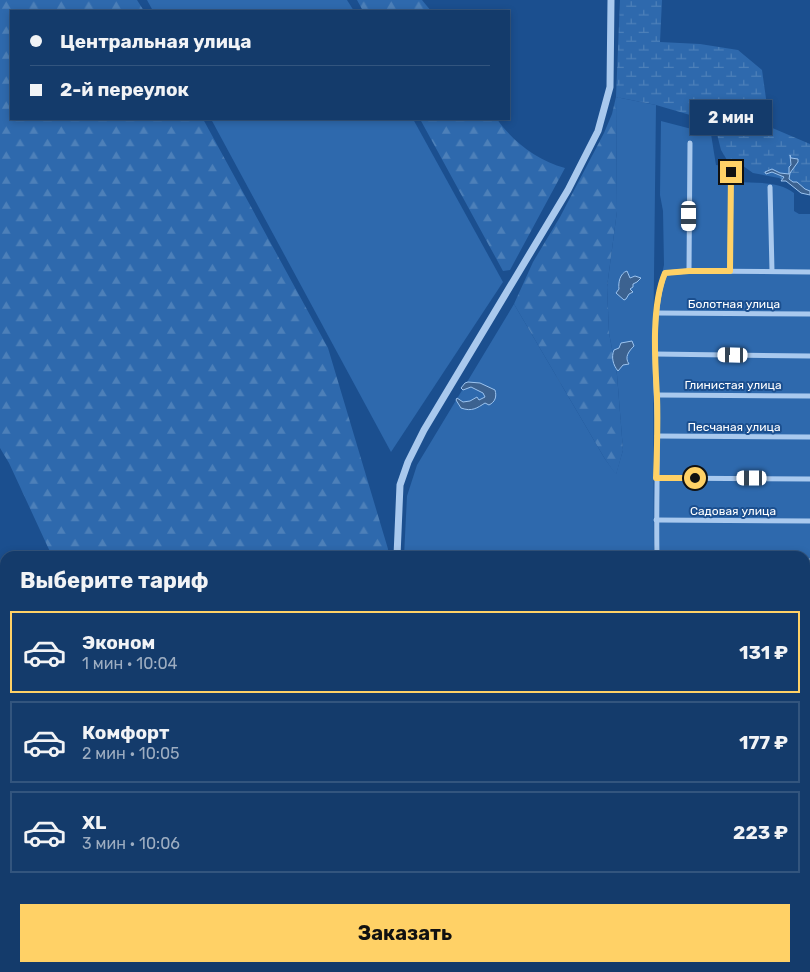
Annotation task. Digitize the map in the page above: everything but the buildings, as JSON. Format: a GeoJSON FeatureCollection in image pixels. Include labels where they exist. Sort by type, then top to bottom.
{"type":"FeatureCollection","features":[{"type":"Feature","properties":{"kind":"street"},"geometry":{"type":"LineString","coordinates":[[397,551],[400,485],[408,462],[424,430],[568,190],[598,131],[610,87],[611,0]]}},
{"type":"Feature","properties":{"kind":"street"},"geometry":{"type":"LineString","coordinates":[[689,271],[690,143]]}},
{"type":"Feature","properties":{"kind":"street"},"geometry":{"type":"LineString","coordinates":[[730,271],[731,172]]}},
{"type":"Feature","properties":{"kind":"street"},"geometry":{"type":"LineString","coordinates":[[770,187],[772,271]]}},
{"type":"Feature","properties":{"kind":"street"},"geometry":{"type":"LineString","coordinates":[[657,551],[657,395],[655,354],[657,313],[661,282],[665,273],[689,271],[810,272]]}},
{"type":"Feature","properties":{"kind":"street","name":"Болотная улица"},"geometry":{"type":"LineString","coordinates":[[657,313],[810,314]]}},
{"type":"Feature","properties":{"kind":"street"},"geometry":{"type":"LineString","coordinates":[[655,354],[810,356]]}},
{"type":"Feature","properties":{"kind":"street","name":"Глинистая улица"},"geometry":{"type":"LineString","coordinates":[[657,395],[810,396]]}},
{"type":"Feature","properties":{"kind":"street","name":"Песчаная улица"},"geometry":{"type":"LineString","coordinates":[[657,436],[810,437]]}},
{"type":"Feature","properties":{"kind":"street"},"geometry":{"type":"LineString","coordinates":[[656,478],[810,479]]}},
{"type":"Feature","properties":{"kind":"street","name":"Садовая улица"},"geometry":{"type":"LineString","coordinates":[[656,520],[810,521]]}},
{"type":"Feature","properties":{"kind":"green space"},"geometry":{"type":"Polygon","coordinates":[[[0,0],[137,0],[143,10],[10,10],[10,120],[204,120],[328,348],[388,551],[50,551],[9,463],[0,448],[0,0]]]}},
{"type":"Feature","properties":{"kind":"green space"},"geometry":{"type":"Polygon","coordinates":[[[147,0],[347,0],[353,10],[152,10],[147,0]]]}},
{"type":"Feature","properties":{"kind":"green space"},"geometry":{"type":"Polygon","coordinates":[[[357,0],[422,0],[430,10],[362,10],[357,0]]]}},
{"type":"Feature","properties":{"kind":"green space"},"geometry":{"type":"Polygon","coordinates":[[[620,0],[662,0],[660,42],[700,44],[738,50],[762,70],[770,127],[810,144],[810,193],[779,178],[753,173],[739,163],[727,160],[721,150],[714,122],[656,105],[616,97],[620,0]]]}},
{"type":"Feature","properties":{"kind":"green space"},"geometry":{"type":"Polygon","coordinates":[[[616,97],[656,105],[653,360],[654,551],[404,551],[407,496],[417,465],[514,304],[605,459],[616,474],[623,450],[617,375],[609,333],[607,287],[617,211],[616,97]]]}},
{"type":"Feature","properties":{"kind":"green space"},"geometry":{"type":"Polygon","coordinates":[[[616,97],[617,211],[607,287],[609,333],[617,375],[623,450],[616,475],[514,304],[533,262],[560,217],[604,133],[612,114],[616,97]]]}},
{"type":"Feature","properties":{"kind":"green space"},"geometry":{"type":"Polygon","coordinates":[[[212,120],[414,120],[503,282],[391,452],[212,120]]]}},
{"type":"Feature","properties":{"kind":"green space"},"geometry":{"type":"Polygon","coordinates":[[[421,120],[498,120],[510,135],[526,149],[555,165],[565,168],[510,270],[503,271],[421,120]]]}},
{"type":"Feature","properties":{"kind":"green space"},"geometry":{"type":"Polygon","coordinates":[[[661,121],[711,134],[716,165],[736,168],[737,182],[767,183],[788,189],[794,193],[794,211],[799,214],[810,214],[810,551],[655,551],[655,306],[664,265],[663,211],[660,195],[661,121]]]}},
{"type":"Feature","properties":{"kind":"shaded area"},"geometry":{"type":"Polygon","coordinates":[[[790,155],[791,158],[798,159],[798,162],[790,173],[789,179],[810,191],[810,195],[801,193],[786,181],[781,181],[784,177],[772,172],[766,174],[765,172],[772,169],[780,173],[789,174],[789,167],[791,165],[790,155]]]}},
{"type":"Feature","properties":{"kind":"shaded area"},"geometry":{"type":"Polygon","coordinates":[[[627,271],[630,278],[635,276],[641,278],[633,284],[633,287],[630,289],[633,292],[624,300],[616,293],[619,289],[621,276],[627,271]]]}},
{"type":"Feature","properties":{"kind":"shaded area"},"geometry":{"type":"Polygon","coordinates":[[[632,341],[634,346],[627,357],[629,364],[623,365],[618,371],[613,361],[614,350],[619,348],[621,343],[632,341]]]}},
{"type":"Feature","properties":{"kind":"shaded area"},"geometry":{"type":"Polygon","coordinates":[[[468,382],[480,383],[495,390],[494,401],[489,405],[485,403],[477,408],[461,408],[456,400],[457,398],[463,402],[477,397],[479,400],[485,397],[483,393],[471,387],[463,390],[461,388],[468,382]]]}},
{"type":"Feature","properties":{"kind":"route"},"geometry":{"type":"LineString","coordinates":[[695,478],[656,478],[657,395],[655,354],[657,313],[661,282],[665,273],[730,271],[731,172]]}}]}
